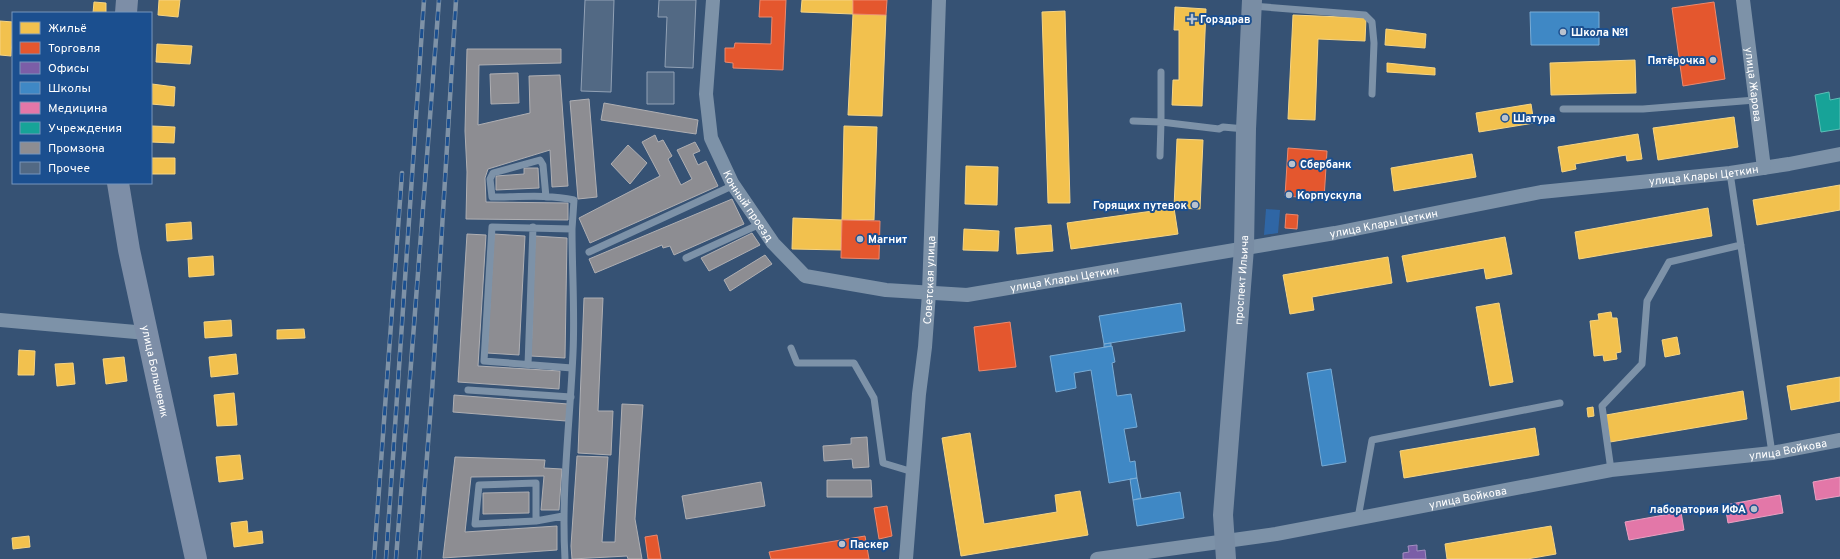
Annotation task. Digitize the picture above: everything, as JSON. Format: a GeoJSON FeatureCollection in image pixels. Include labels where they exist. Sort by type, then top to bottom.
{"type":"FeatureCollection","features":[{"type":"Feature","properties":{"kind":"main road"},"geometry":{"type":"LineString","coordinates":[[126,12],[127,0]]}},
{"type":"Feature","properties":{"kind":"main road","name":"улица Большевик"},"geometry":{"type":"LineString","coordinates":[[118,184],[129,250],[196,559]]}},
{"type":"Feature","properties":{"kind":"street","name":"Конный проезд"},"geometry":{"type":"LineString","coordinates":[[713,0],[706,94],[711,138],[734,185],[773,243],[805,276],[886,290],[929,293]]}},
{"type":"Feature","properties":{"kind":"street","name":"Советская улица"},"geometry":{"type":"LineString","coordinates":[[906,559],[929,293],[939,0]]}},
{"type":"Feature","properties":{"kind":"street","name":"улица Жарова"},"geometry":{"type":"LineString","coordinates":[[1743,0],[1764,168]]}},
{"type":"Feature","properties":{"kind":"street","name":"проспект Ильича"},"geometry":{"type":"LineString","coordinates":[[1226,550],[1223,515],[1244,248],[1246,129],[1252,3]]}},
{"type":"Feature","properties":{"kind":"street","name":"улица Клары Цеткин"},"geometry":{"type":"LineString","coordinates":[[929,293],[967,295],[1335,233],[1541,192],[1730,173],[1840,154]]}},
{"type":"Feature","properties":{"kind":"street"},"geometry":{"type":"LineString","coordinates":[[0,320],[147,333]]}},
{"type":"Feature","properties":{"kind":"street","name":"улица Войкова"},"geometry":{"type":"LineString","coordinates":[[1097,559],[1226,550],[1276,534],[1611,470],[1772,453],[1840,440]]}},
{"type":"Feature","properties":{"kind":"lane"},"geometry":{"type":"LineString","coordinates":[[1252,3],[1365,15],[1372,22],[1373,29],[1372,94]]}},
{"type":"Feature","properties":{"kind":"lane"},"geometry":{"type":"LineString","coordinates":[[1160,156],[1162,72]]}},
{"type":"Feature","properties":{"kind":"lane"},"geometry":{"type":"LineString","coordinates":[[1563,109],[1643,109],[1755,100]]}},
{"type":"Feature","properties":{"kind":"lane"},"geometry":{"type":"LineString","coordinates":[[1133,121],[1161,122],[1218,129],[1223,127],[1246,129]]}},
{"type":"Feature","properties":{"kind":"lane"},"geometry":{"type":"LineString","coordinates":[[546,197],[543,165],[540,160],[493,173],[490,178],[492,197],[546,197],[563,197],[574,200],[572,229],[571,397],[563,516],[565,559]]}},
{"type":"Feature","properties":{"kind":"lane"},"geometry":{"type":"LineString","coordinates":[[1730,173],[1772,453]]}},
{"type":"Feature","properties":{"kind":"lane"},"geometry":{"type":"LineString","coordinates":[[590,252],[734,185]]}},
{"type":"Feature","properties":{"kind":"lane"},"geometry":{"type":"LineString","coordinates":[[686,258],[760,224]]}},
{"type":"Feature","properties":{"kind":"lane"},"geometry":{"type":"LineString","coordinates":[[572,229],[533,227],[492,228],[484,361],[572,368]]}},
{"type":"Feature","properties":{"kind":"lane"},"geometry":{"type":"LineString","coordinates":[[528,365],[533,227]]}},
{"type":"Feature","properties":{"kind":"lane"},"geometry":{"type":"LineString","coordinates":[[1611,470],[1602,406],[1642,364],[1647,301],[1669,262],[1741,245]]}},
{"type":"Feature","properties":{"kind":"lane"},"geometry":{"type":"LineString","coordinates":[[791,348],[797,362],[854,363],[874,398],[883,463],[913,472]]}},
{"type":"Feature","properties":{"kind":"lane"},"geometry":{"type":"LineString","coordinates":[[468,390],[571,397]]}},
{"type":"Feature","properties":{"kind":"lane"},"geometry":{"type":"LineString","coordinates":[[1358,518],[1372,440],[1560,402]]}},
{"type":"Feature","properties":{"kind":"lane"},"geometry":{"type":"LineString","coordinates":[[536,521],[536,483],[479,485],[475,524],[536,521],[563,516]]}},
{"type":"Feature","properties":{"kind":"shaded area"},"geometry":{"type":"Polygon","coordinates":[[[1266,209],[1280,210],[1278,233],[1264,235],[1266,209]]]}},
{"type":"Feature","properties":{"kind":"building: Жильё"},"geometry":{"type":"Polygon","coordinates":[[[159,0],[180,0],[178,17],[158,15],[159,0]]]}},
{"type":"Feature","properties":{"kind":"building: Жильё"},"geometry":{"type":"Polygon","coordinates":[[[802,0],[853,0],[853,14],[801,12],[802,0]]]}},
{"type":"Feature","properties":{"kind":"building: Жильё"},"geometry":{"type":"Polygon","coordinates":[[[94,2],[106,3],[106,12],[93,12],[94,2]]]}},
{"type":"Feature","properties":{"kind":"building: Жильё"},"geometry":{"type":"Polygon","coordinates":[[[1175,7],[1206,9],[1202,106],[1172,105],[1173,80],[1179,80],[1179,30],[1174,30],[1175,7]]]}},
{"type":"Feature","properties":{"kind":"building: Жильё"},"geometry":{"type":"Polygon","coordinates":[[[1065,11],[1070,203],[1048,203],[1042,12],[1065,11]]]}},
{"type":"Feature","properties":{"kind":"building: Жильё"},"geometry":{"type":"Polygon","coordinates":[[[853,14],[886,15],[882,116],[848,115],[853,14]]]}},
{"type":"Feature","properties":{"kind":"building: Жильё"},"geometry":{"type":"Polygon","coordinates":[[[1293,15],[1366,18],[1365,41],[1318,39],[1315,120],[1288,119],[1293,15]]]}},
{"type":"Feature","properties":{"kind":"building: Жильё"},"geometry":{"type":"Polygon","coordinates":[[[0,21],[12,22],[11,56],[0,55],[0,21]]]}},
{"type":"Feature","properties":{"kind":"building: Жильё"},"geometry":{"type":"Polygon","coordinates":[[[1386,29],[1426,34],[1425,48],[1385,45],[1386,29]]]}},
{"type":"Feature","properties":{"kind":"building: Жильё"},"geometry":{"type":"Polygon","coordinates":[[[157,44],[192,46],[190,64],[156,62],[157,44]]]}},
{"type":"Feature","properties":{"kind":"building: Жильё"},"geometry":{"type":"Polygon","coordinates":[[[1635,60],[1636,93],[1551,95],[1550,63],[1635,60]]]}},
{"type":"Feature","properties":{"kind":"building: Жильё"},"geometry":{"type":"Polygon","coordinates":[[[1387,63],[1435,68],[1435,75],[1387,72],[1387,63]]]}},
{"type":"Feature","properties":{"kind":"building: Жильё"},"geometry":{"type":"Polygon","coordinates":[[[152,84],[175,87],[174,106],[152,104],[152,84]]]}},
{"type":"Feature","properties":{"kind":"building: Жильё","name":"Шатура"},"geometry":{"type":"Polygon","coordinates":[[[1531,104],[1534,123],[1479,132],[1476,113],[1531,104]]]}},
{"type":"Feature","properties":{"kind":"building: Жильё"},"geometry":{"type":"Polygon","coordinates":[[[1734,117],[1738,147],[1658,160],[1653,128],[1734,117]]]}},
{"type":"Feature","properties":{"kind":"building: Жильё"},"geometry":{"type":"Polygon","coordinates":[[[152,126],[175,127],[174,143],[152,142],[152,126]]]}},
{"type":"Feature","properties":{"kind":"building: Жильё"},"geometry":{"type":"Polygon","coordinates":[[[844,126],[877,127],[874,220],[842,220],[844,126]]]}},
{"type":"Feature","properties":{"kind":"building: Жильё"},"geometry":{"type":"Polygon","coordinates":[[[1638,134],[1642,159],[1627,161],[1626,155],[1575,164],[1576,169],[1562,172],[1558,147],[1638,134]]]}},
{"type":"Feature","properties":{"kind":"building: Жильё"},"geometry":{"type":"Polygon","coordinates":[[[1177,139],[1203,140],[1200,209],[1174,208],[1177,139]]]}},
{"type":"Feature","properties":{"kind":"building: Жильё"},"geometry":{"type":"Polygon","coordinates":[[[1472,154],[1476,177],[1394,191],[1391,168],[1472,154]]]}},
{"type":"Feature","properties":{"kind":"building: Жильё"},"geometry":{"type":"Polygon","coordinates":[[[152,158],[175,158],[175,174],[152,174],[152,158]]]}},
{"type":"Feature","properties":{"kind":"building: Жильё"},"geometry":{"type":"Polygon","coordinates":[[[966,166],[998,167],[997,205],[965,204],[966,166]]]}},
{"type":"Feature","properties":{"kind":"building: Жильё"},"geometry":{"type":"Polygon","coordinates":[[[1840,185],[1840,210],[1757,225],[1753,200],[1840,185]]]}},
{"type":"Feature","properties":{"kind":"building: Жильё"},"geometry":{"type":"Polygon","coordinates":[[[1174,208],[1178,234],[1071,249],[1067,223],[1174,208]]]}},
{"type":"Feature","properties":{"kind":"building: Жильё"},"geometry":{"type":"Polygon","coordinates":[[[1708,208],[1712,236],[1579,259],[1575,232],[1708,208]]]}},
{"type":"Feature","properties":{"kind":"building: Жильё"},"geometry":{"type":"Polygon","coordinates":[[[793,218],[842,220],[841,250],[792,249],[793,218]]]}},
{"type":"Feature","properties":{"kind":"building: Жильё"},"geometry":{"type":"Polygon","coordinates":[[[191,222],[192,239],[167,241],[166,224],[191,222]]]}},
{"type":"Feature","properties":{"kind":"building: Жильё"},"geometry":{"type":"Polygon","coordinates":[[[1051,225],[1053,251],[1017,254],[1015,228],[1051,225]]]}},
{"type":"Feature","properties":{"kind":"building: Жильё"},"geometry":{"type":"Polygon","coordinates":[[[964,229],[999,231],[998,251],[963,250],[964,229]]]}},
{"type":"Feature","properties":{"kind":"building: Жильё"},"geometry":{"type":"Polygon","coordinates":[[[1505,237],[1512,274],[1486,279],[1484,268],[1407,282],[1402,256],[1505,237]]]}},
{"type":"Feature","properties":{"kind":"building: Жильё"},"geometry":{"type":"Polygon","coordinates":[[[213,256],[214,275],[189,277],[188,258],[213,256]]]}},
{"type":"Feature","properties":{"kind":"building: Жильё"},"geometry":{"type":"Polygon","coordinates":[[[1388,257],[1392,283],[1312,297],[1314,310],[1290,314],[1283,275],[1388,257]]]}},
{"type":"Feature","properties":{"kind":"building: Жильё"},"geometry":{"type":"Polygon","coordinates":[[[1499,303],[1513,382],[1490,386],[1476,307],[1499,303]]]}},
{"type":"Feature","properties":{"kind":"building: Жильё"},"geometry":{"type":"Polygon","coordinates":[[[1611,312],[1612,318],[1617,318],[1621,352],[1616,353],[1617,359],[1604,361],[1603,355],[1594,356],[1590,321],[1599,320],[1598,314],[1611,312]]]}},
{"type":"Feature","properties":{"kind":"building: Жильё"},"geometry":{"type":"Polygon","coordinates":[[[231,320],[232,336],[205,338],[204,322],[231,320]]]}},
{"type":"Feature","properties":{"kind":"building: Жильё"},"geometry":{"type":"Polygon","coordinates":[[[304,329],[305,338],[277,339],[277,330],[304,329]]]}},
{"type":"Feature","properties":{"kind":"building: Жильё"},"geometry":{"type":"Polygon","coordinates":[[[1677,337],[1680,354],[1665,357],[1662,340],[1677,337]]]}},
{"type":"Feature","properties":{"kind":"building: Жильё"},"geometry":{"type":"Polygon","coordinates":[[[19,350],[35,351],[34,375],[18,375],[19,350]]]}},
{"type":"Feature","properties":{"kind":"building: Жильё"},"geometry":{"type":"Polygon","coordinates":[[[236,354],[238,374],[211,377],[209,357],[236,354]]]}},
{"type":"Feature","properties":{"kind":"building: Жильё"},"geometry":{"type":"Polygon","coordinates":[[[124,357],[127,381],[106,384],[103,359],[124,357]]]}},
{"type":"Feature","properties":{"kind":"building: Жильё"},"geometry":{"type":"Polygon","coordinates":[[[73,363],[75,384],[57,386],[55,364],[73,363]]]}},
{"type":"Feature","properties":{"kind":"building: Жильё"},"geometry":{"type":"Polygon","coordinates":[[[1840,377],[1840,401],[1791,410],[1787,386],[1840,377]]]}},
{"type":"Feature","properties":{"kind":"building: Жильё"},"geometry":{"type":"Polygon","coordinates":[[[1743,391],[1747,419],[1610,442],[1606,415],[1743,391]]]}},
{"type":"Feature","properties":{"kind":"building: Жильё"},"geometry":{"type":"Polygon","coordinates":[[[234,393],[237,425],[217,426],[214,395],[234,393]]]}},
{"type":"Feature","properties":{"kind":"building: Жильё"},"geometry":{"type":"Polygon","coordinates":[[[1593,407],[1594,416],[1588,417],[1587,408],[1593,407]]]}},
{"type":"Feature","properties":{"kind":"building: Жильё"},"geometry":{"type":"Polygon","coordinates":[[[1535,428],[1539,455],[1404,478],[1400,451],[1535,428]]]}},
{"type":"Feature","properties":{"kind":"building: Жильё"},"geometry":{"type":"Polygon","coordinates":[[[970,433],[984,524],[1057,512],[1055,495],[1080,491],[1088,535],[961,556],[942,438],[970,433]]]}},
{"type":"Feature","properties":{"kind":"building: Жильё"},"geometry":{"type":"Polygon","coordinates":[[[240,455],[243,479],[219,482],[216,457],[240,455]]]}},
{"type":"Feature","properties":{"kind":"building: Жильё"},"geometry":{"type":"Polygon","coordinates":[[[247,521],[248,533],[262,531],[263,543],[234,547],[231,523],[247,521]]]}},
{"type":"Feature","properties":{"kind":"building: Жильё"},"geometry":{"type":"Polygon","coordinates":[[[1551,526],[1556,554],[1527,559],[1447,559],[1445,544],[1551,526]]]}},
{"type":"Feature","properties":{"kind":"building: Жильё"},"geometry":{"type":"Polygon","coordinates":[[[29,536],[30,547],[13,549],[12,538],[29,536]]]}},
{"type":"Feature","properties":{"kind":"building: Торговля"},"geometry":{"type":"Polygon","coordinates":[[[760,0],[786,0],[783,70],[733,68],[733,63],[725,62],[725,48],[734,48],[735,43],[771,44],[772,17],[759,17],[760,0]]]}},
{"type":"Feature","properties":{"kind":"building: Торговля"},"geometry":{"type":"Polygon","coordinates":[[[853,0],[887,0],[886,15],[853,14],[853,0]]]}},
{"type":"Feature","properties":{"kind":"building: Торговля"},"geometry":{"type":"Polygon","coordinates":[[[1714,2],[1725,79],[1683,86],[1672,8],[1714,2]]]}},
{"type":"Feature","properties":{"kind":"building: Торговля"},"geometry":{"type":"Polygon","coordinates":[[[1288,148],[1327,151],[1324,199],[1285,196],[1288,148]]]}},
{"type":"Feature","properties":{"kind":"building: Торговля"},"geometry":{"type":"Polygon","coordinates":[[[1286,214],[1298,215],[1297,229],[1285,228],[1286,214]]]}},
{"type":"Feature","properties":{"kind":"building: Торговля"},"geometry":{"type":"Polygon","coordinates":[[[842,220],[880,221],[879,259],[841,258],[842,220]]]}},
{"type":"Feature","properties":{"kind":"building: Торговля"},"geometry":{"type":"Polygon","coordinates":[[[1010,322],[1016,367],[979,371],[974,327],[1010,322]]]}},
{"type":"Feature","properties":{"kind":"building: Торговля"},"geometry":{"type":"Polygon","coordinates":[[[887,506],[892,536],[879,539],[874,508],[887,506]]]}},
{"type":"Feature","properties":{"kind":"building: Торговля"},"geometry":{"type":"Polygon","coordinates":[[[657,535],[661,559],[648,559],[645,537],[657,535]]]}},
{"type":"Feature","properties":{"kind":"building: Торговля","name":"Паскер"},"geometry":{"type":"Polygon","coordinates":[[[865,536],[869,559],[771,559],[769,552],[865,536]]]}},
{"type":"Feature","properties":{"kind":"building: Офисы"},"geometry":{"type":"Polygon","coordinates":[[[1417,545],[1417,551],[1425,550],[1426,559],[1403,559],[1403,553],[1409,552],[1408,546],[1417,545]]]}},
{"type":"Feature","properties":{"kind":"building: Школы"},"geometry":{"type":"Polygon","coordinates":[[[1530,12],[1599,12],[1599,45],[1531,45],[1530,12]]]}},
{"type":"Feature","properties":{"kind":"building: Школы"},"geometry":{"type":"Polygon","coordinates":[[[1181,303],[1185,331],[1104,344],[1099,316],[1181,303]]]}},
{"type":"Feature","properties":{"kind":"building: Школы"},"geometry":{"type":"Polygon","coordinates":[[[1111,343],[1111,346],[1104,347],[1104,344],[1111,343]]]}},
{"type":"Feature","properties":{"kind":"building: Школы"},"geometry":{"type":"Polygon","coordinates":[[[1112,346],[1115,362],[1112,363],[1117,396],[1131,394],[1137,427],[1124,429],[1130,462],[1135,461],[1137,478],[1109,483],[1091,370],[1074,373],[1076,388],[1056,392],[1050,356],[1112,346]]]}},
{"type":"Feature","properties":{"kind":"building: Школы"},"geometry":{"type":"Polygon","coordinates":[[[1331,369],[1346,462],[1322,466],[1307,373],[1331,369]]]}},
{"type":"Feature","properties":{"kind":"building: Школы"},"geometry":{"type":"Polygon","coordinates":[[[1137,478],[1141,498],[1133,500],[1130,479],[1137,478]]]}},
{"type":"Feature","properties":{"kind":"building: Школы"},"geometry":{"type":"Polygon","coordinates":[[[1180,492],[1184,518],[1137,526],[1133,500],[1180,492]]]}},
{"type":"Feature","properties":{"kind":"building: Медицина"},"geometry":{"type":"Polygon","coordinates":[[[1840,477],[1840,496],[1816,500],[1813,482],[1840,477]]]}},
{"type":"Feature","properties":{"kind":"building: Медицина","name":"лаборатория ИФА"},"geometry":{"type":"Polygon","coordinates":[[[1780,495],[1783,513],[1728,523],[1725,505],[1780,495]]]}},
{"type":"Feature","properties":{"kind":"building: Медицина"},"geometry":{"type":"Polygon","coordinates":[[[1681,512],[1684,530],[1629,540],[1625,522],[1681,512]]]}},
{"type":"Feature","properties":{"kind":"building: Учреждения"},"geometry":{"type":"Polygon","coordinates":[[[1829,92],[1830,100],[1840,98],[1840,129],[1821,132],[1815,95],[1829,92]]]}},
{"type":"Feature","properties":{"kind":"building: Промзона"},"geometry":{"type":"Polygon","coordinates":[[[467,49],[561,49],[561,63],[479,65],[478,125],[530,113],[529,76],[560,75],[568,186],[552,187],[550,150],[488,169],[485,178],[486,202],[568,203],[568,220],[466,219],[467,172],[465,131],[467,49]]]}},
{"type":"Feature","properties":{"kind":"building: Промзона"},"geometry":{"type":"Polygon","coordinates":[[[518,73],[519,103],[491,104],[490,74],[518,73]]]}},
{"type":"Feature","properties":{"kind":"building: Промзона"},"geometry":{"type":"Polygon","coordinates":[[[589,99],[597,197],[578,199],[570,101],[589,99]]]}},
{"type":"Feature","properties":{"kind":"building: Промзона"},"geometry":{"type":"Polygon","coordinates":[[[604,103],[698,120],[696,134],[601,120],[604,103]]]}},
{"type":"Feature","properties":{"kind":"building: Промзона"},"geometry":{"type":"Polygon","coordinates":[[[655,135],[658,142],[663,140],[672,156],[668,159],[681,185],[692,179],[677,150],[695,142],[700,151],[693,154],[698,165],[706,161],[718,186],[590,243],[579,218],[660,176],[642,142],[655,135]]]}},
{"type":"Feature","properties":{"kind":"building: Промзона"},"geometry":{"type":"Polygon","coordinates":[[[628,145],[647,163],[630,184],[611,164],[628,145]]]}},
{"type":"Feature","properties":{"kind":"building: Промзона"},"geometry":{"type":"Polygon","coordinates":[[[524,168],[538,168],[539,188],[496,190],[496,176],[524,174],[524,168]]]}},
{"type":"Feature","properties":{"kind":"building: Промзона"},"geometry":{"type":"Polygon","coordinates":[[[732,199],[744,224],[674,255],[670,246],[663,248],[662,245],[595,273],[589,259],[732,199]]]}},
{"type":"Feature","properties":{"kind":"building: Промзона"},"geometry":{"type":"Polygon","coordinates":[[[752,233],[760,245],[709,271],[701,258],[752,233]]]}},
{"type":"Feature","properties":{"kind":"building: Промзона"},"geometry":{"type":"Polygon","coordinates":[[[467,234],[486,235],[478,366],[560,371],[559,389],[458,382],[467,234]]]}},
{"type":"Feature","properties":{"kind":"building: Промзона"},"geometry":{"type":"Polygon","coordinates":[[[494,234],[525,236],[519,355],[487,353],[494,234]]]}},
{"type":"Feature","properties":{"kind":"building: Промзона"},"geometry":{"type":"Polygon","coordinates":[[[535,236],[567,238],[565,358],[531,356],[535,236]]]}},
{"type":"Feature","properties":{"kind":"building: Промзона"},"geometry":{"type":"Polygon","coordinates":[[[765,255],[772,264],[730,291],[724,280],[765,255]]]}},
{"type":"Feature","properties":{"kind":"building: Промзона"},"geometry":{"type":"Polygon","coordinates":[[[584,298],[603,298],[598,411],[613,411],[611,455],[578,453],[584,298]]]}},
{"type":"Feature","properties":{"kind":"building: Промзона"},"geometry":{"type":"Polygon","coordinates":[[[454,395],[568,404],[566,421],[453,412],[454,395]]]}},
{"type":"Feature","properties":{"kind":"building: Промзона"},"geometry":{"type":"Polygon","coordinates":[[[622,404],[643,405],[635,519],[642,559],[628,559],[627,556],[572,559],[571,546],[577,456],[608,457],[602,542],[615,542],[622,404]]]}},
{"type":"Feature","properties":{"kind":"building: Промзона"},"geometry":{"type":"Polygon","coordinates":[[[867,437],[869,467],[853,468],[852,459],[824,461],[823,446],[851,444],[851,438],[867,437]]]}},
{"type":"Feature","properties":{"kind":"building: Промзона"},"geometry":{"type":"Polygon","coordinates":[[[455,457],[545,460],[544,468],[562,469],[559,510],[541,510],[544,476],[471,477],[465,532],[557,526],[557,550],[443,558],[455,457]]]}},
{"type":"Feature","properties":{"kind":"building: Промзона"},"geometry":{"type":"Polygon","coordinates":[[[827,480],[871,480],[872,497],[827,497],[827,480]]]}},
{"type":"Feature","properties":{"kind":"building: Промзона"},"geometry":{"type":"Polygon","coordinates":[[[761,482],[765,506],[686,519],[682,496],[761,482]]]}},
{"type":"Feature","properties":{"kind":"building: Промзона"},"geometry":{"type":"Polygon","coordinates":[[[529,492],[529,513],[483,514],[483,493],[529,492]]]}},
{"type":"Feature","properties":{"kind":"building: Прочее"},"geometry":{"type":"Polygon","coordinates":[[[585,0],[614,0],[611,92],[581,91],[585,0]]]}},
{"type":"Feature","properties":{"kind":"building: Прочее"},"geometry":{"type":"Polygon","coordinates":[[[659,0],[696,0],[693,68],[665,67],[667,17],[658,17],[659,0]]]}},
{"type":"Feature","properties":{"kind":"building: Прочее"},"geometry":{"type":"Polygon","coordinates":[[[647,72],[674,72],[674,104],[647,104],[647,72]]]}},
{"type":"Feature","properties":{"kind":"railway"},"geometry":{"type":"LineString","coordinates":[[386,559],[424,0]]}},
{"type":"Feature","properties":{"kind":"railway"},"geometry":{"type":"LineString","coordinates":[[396,559],[439,0]]}},
{"type":"Feature","properties":{"kind":"railway"},"geometry":{"type":"LineString","coordinates":[[419,559],[432,392],[456,0]]}},
{"type":"Feature","properties":{"kind":"railway"},"geometry":{"type":"LineString","coordinates":[[374,559],[402,173]]}},
{"type":"Feature","properties":{"kind":"place","name":"Горздрав"},"geometry":{"type":"Point","coordinates":[1192,19]}},
{"type":"Feature","properties":{"kind":"place","name":"Школа №1"},"geometry":{"type":"Point","coordinates":[1563,32]}},
{"type":"Feature","properties":{"kind":"place","name":"Пятёрочка"},"geometry":{"type":"Point","coordinates":[1713,60]}},
{"type":"Feature","properties":{"kind":"place","name":"Шатура"},"geometry":{"type":"Point","coordinates":[1505,118]}},
{"type":"Feature","properties":{"kind":"place","name":"Сбербанк"},"geometry":{"type":"Point","coordinates":[1292,164]}},
{"type":"Feature","properties":{"kind":"place","name":"Корпускула"},"geometry":{"type":"Point","coordinates":[1289,195]}},
{"type":"Feature","properties":{"kind":"place","name":"Горящих путевок"},"geometry":{"type":"Point","coordinates":[1195,205]}},
{"type":"Feature","properties":{"kind":"place","name":"Магнит"},"geometry":{"type":"Point","coordinates":[860,239]}},
{"type":"Feature","properties":{"kind":"place","name":"лаборатория ИФА"},"geometry":{"type":"Point","coordinates":[1754,509]}},
{"type":"Feature","properties":{"kind":"place","name":"Паскер"},"geometry":{"type":"Point","coordinates":[842,544]}}]}
